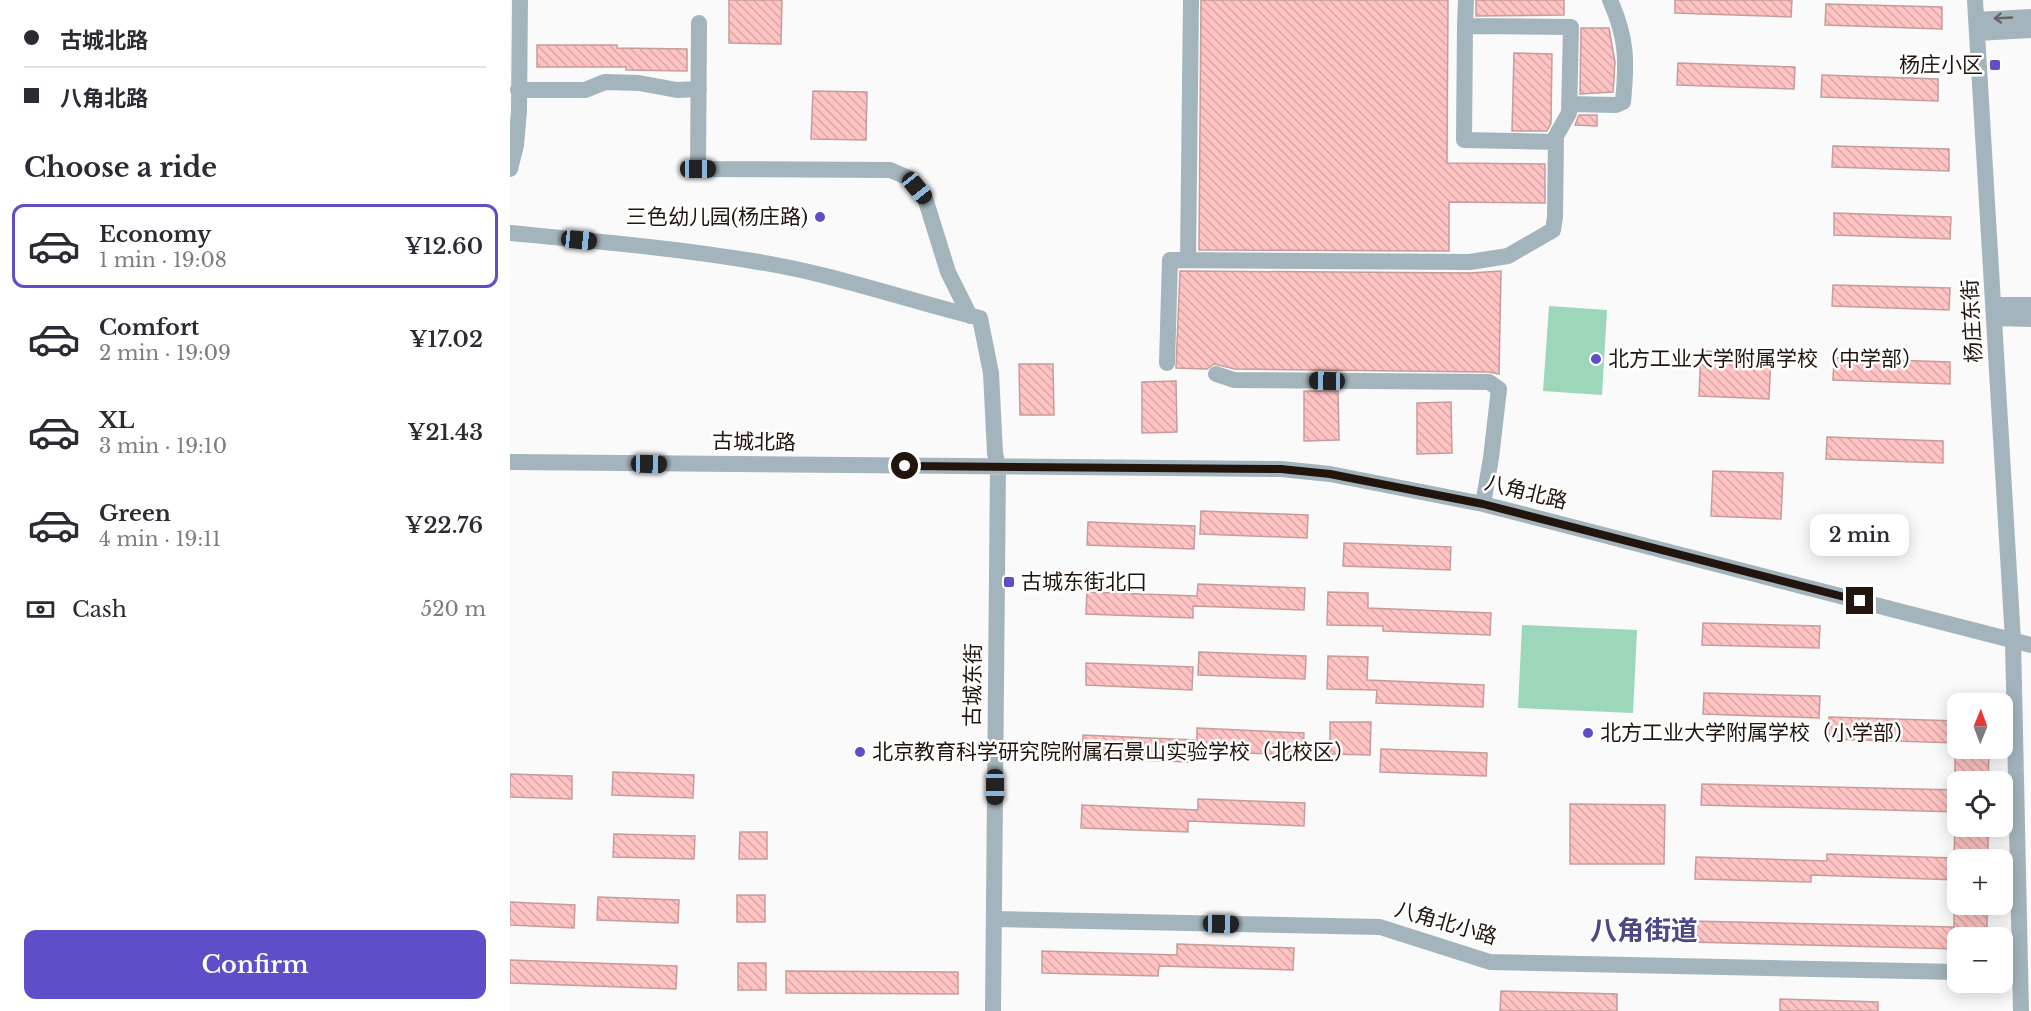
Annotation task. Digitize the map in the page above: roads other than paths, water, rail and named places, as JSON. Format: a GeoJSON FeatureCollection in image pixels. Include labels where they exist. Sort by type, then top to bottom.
{"type":"FeatureCollection","features":[{"type":"Feature","properties":{"kind":"street"},"geometry":{"type":"LineString","coordinates":[[510,169],[516,145],[519,111],[520,0]]}},
{"type":"Feature","properties":{"kind":"street"},"geometry":{"type":"LineString","coordinates":[[1188,261],[1191,0]]}},
{"type":"Feature","properties":{"kind":"street"},"geometry":{"type":"LineString","coordinates":[[1466,0],[1464,140],[1556,142]]}},
{"type":"Feature","properties":{"kind":"street"},"geometry":{"type":"LineString","coordinates":[[1569,104],[1616,105],[1623,102],[1626,69],[1623,36],[1610,0]]}},
{"type":"Feature","properties":{"kind":"street","name":"杨庄东街"},"geometry":{"type":"LineString","coordinates":[[1975,0],[2013,640],[2021,1011]]}},
{"type":"Feature","properties":{"kind":"street"},"geometry":{"type":"LineString","coordinates":[[1976,26],[2031,17]]}},
{"type":"Feature","properties":{"kind":"street"},"geometry":{"type":"LineString","coordinates":[[699,23],[698,169],[890,170],[909,178],[925,198],[948,272],[970,316]]}},
{"type":"Feature","properties":{"kind":"street"},"geometry":{"type":"LineString","coordinates":[[1167,363],[1170,260],[1470,262],[1508,256],[1553,230],[1556,136],[1569,113],[1571,27],[1465,26]]}},
{"type":"Feature","properties":{"kind":"street"},"geometry":{"type":"LineString","coordinates":[[1976,26],[2031,30]]}},
{"type":"Feature","properties":{"kind":"street"},"geometry":{"type":"LineString","coordinates":[[518,90],[585,90],[605,82],[639,83],[677,90],[699,89]]}},
{"type":"Feature","properties":{"kind":"street"},"geometry":{"type":"LineString","coordinates":[[510,233],[760,262],[828,277],[970,316]]}},
{"type":"Feature","properties":{"kind":"street"},"geometry":{"type":"LineString","coordinates":[[1994,312],[2031,305]]}},
{"type":"Feature","properties":{"kind":"street"},"geometry":{"type":"LineString","coordinates":[[1994,312],[2031,319]]}},
{"type":"Feature","properties":{"kind":"street","name":"古城东街"},"geometry":{"type":"LineString","coordinates":[[970,316],[980,318],[991,373],[995,453],[998,467],[993,1011]]}},
{"type":"Feature","properties":{"kind":"street"},"geometry":{"type":"LineString","coordinates":[[1216,374],[1234,380],[1489,382],[1499,389],[1483,504]]}},
{"type":"Feature","properties":{"kind":"street","name":"古城北路"},"geometry":{"type":"LineString","coordinates":[[510,462],[998,467]]}},
{"type":"Feature","properties":{"kind":"street","name":"八角北路"},"geometry":{"type":"LineString","coordinates":[[998,467],[1306,471],[1330,474],[1483,504],[2031,645]]}},
{"type":"Feature","properties":{"kind":"street","name":"八角北小路"},"geometry":{"type":"LineString","coordinates":[[994,919],[1380,927],[1490,962],[1947,972]]}},
{"type":"Feature","properties":{"kind":"street"},"geometry":{"type":"LineString","coordinates":[[2013,973],[2020,973]]}},
{"type":"Feature","properties":{"kind":"place","name":"杨庄小区"},"geometry":{"type":"Point","coordinates":[1995,65]}},
{"type":"Feature","properties":{"kind":"place","name":"三色幼儿园(杨庄路)"},"geometry":{"type":"Point","coordinates":[820,217]}},
{"type":"Feature","properties":{"kind":"place","name":"北方工业大学附属学校（中学部）"},"geometry":{"type":"Point","coordinates":[1596,359]}},
{"type":"Feature","properties":{"kind":"place","name":"古城东街北口"},"geometry":{"type":"Point","coordinates":[1009,582]}},
{"type":"Feature","properties":{"kind":"place","name":"北方工业大学附属学校（小学部）"},"geometry":{"type":"Point","coordinates":[1588,733]}},
{"type":"Feature","properties":{"kind":"place","name":"北京教育科学研究院附属石景山实验学校（北校区）"},"geometry":{"type":"Point","coordinates":[860,752]}},
{"type":"Feature","properties":{"kind":"district","name":"八角街道"},"geometry":{"type":"Point","coordinates":[1644,930]}}]}
